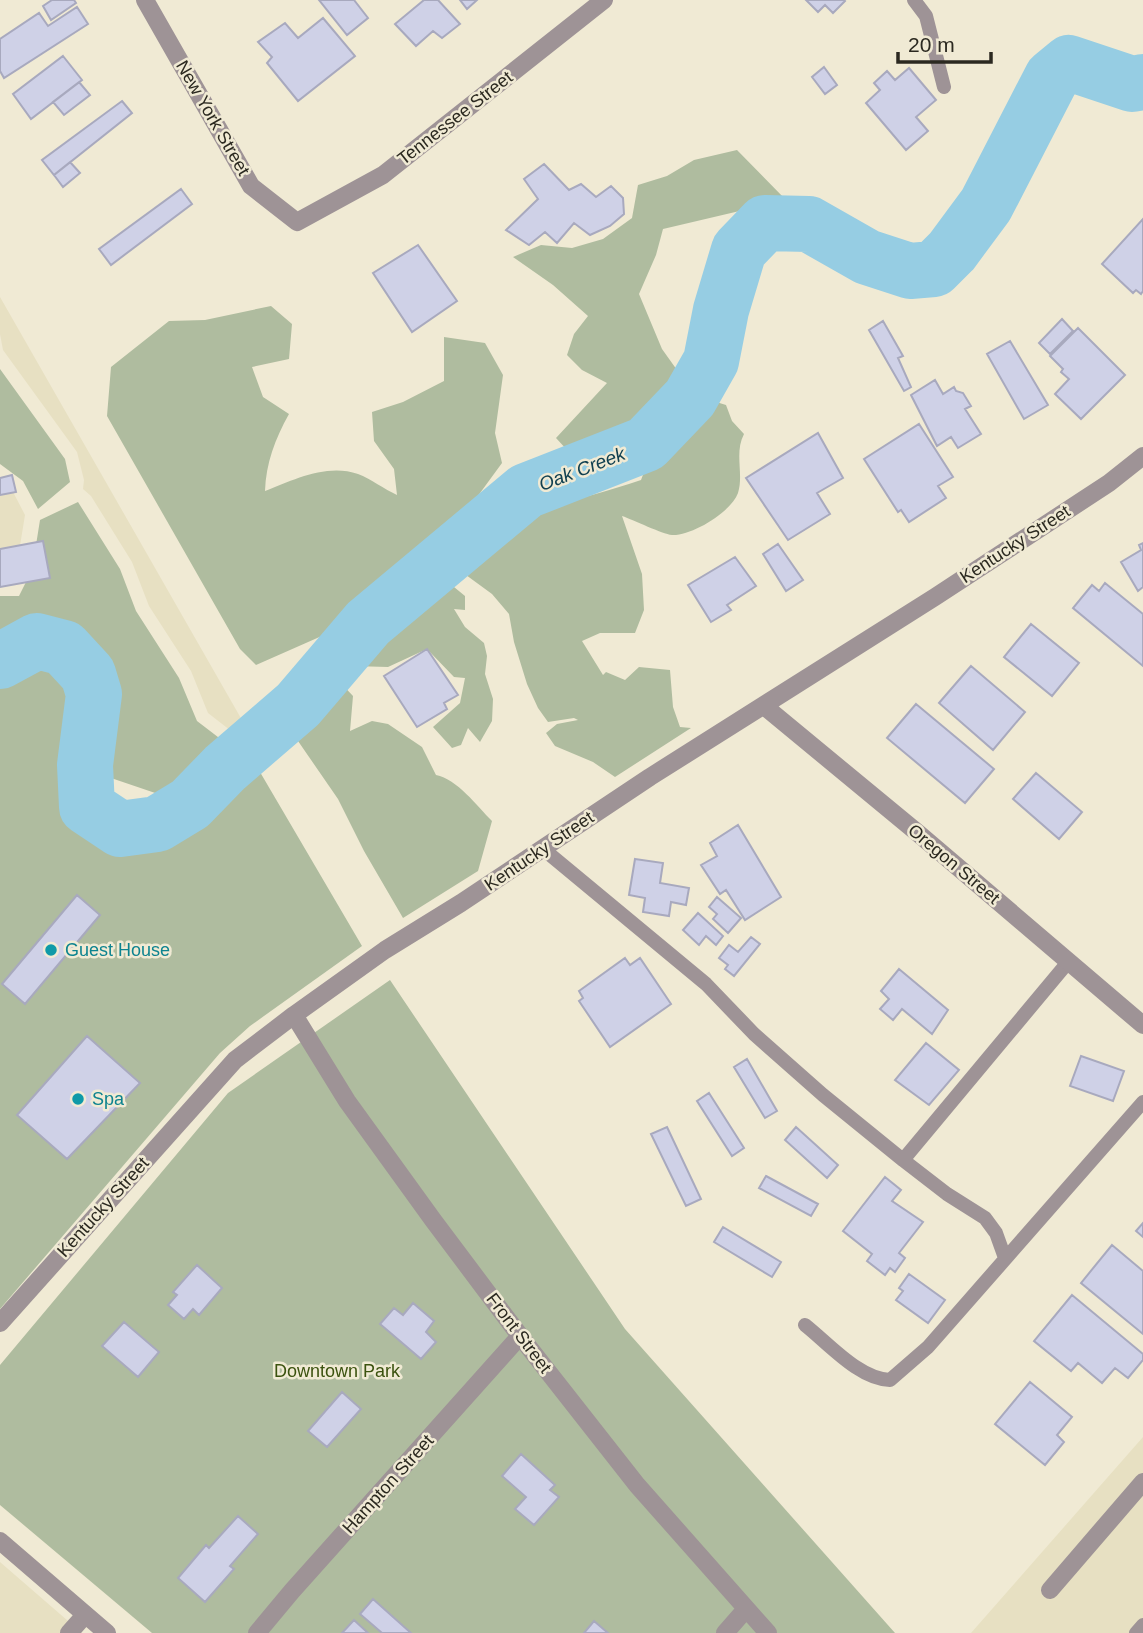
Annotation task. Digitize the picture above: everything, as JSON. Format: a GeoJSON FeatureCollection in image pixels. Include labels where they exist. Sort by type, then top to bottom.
{"type":"FeatureCollection","features":[{"type":"Feature","properties":{"kind":"street","name":"New York Street"},"geometry":{"type":"LineString","coordinates":[[145,0],[251,186],[297,222]]}},
{"type":"Feature","properties":{"kind":"street","name":"Tennessee Street"},"geometry":{"type":"LineString","coordinates":[[297,222],[383,175],[604,0]]}},
{"type":"Feature","properties":{"kind":"street","name":"Kentucky Street"},"geometry":{"type":"LineString","coordinates":[[0,1323],[235,1060],[294,1015],[385,950],[461,904],[542,848],[1097,490],[1143,456]]}},
{"type":"Feature","properties":{"kind":"street","name":"Oregon Street"},"geometry":{"type":"LineString","coordinates":[[764,706],[1143,1025]]}},
{"type":"Feature","properties":{"kind":"street","name":"Front Street"},"geometry":{"type":"LineString","coordinates":[[294,1015],[347,1101],[520,1336],[637,1485],[768,1633]]}},
{"type":"Feature","properties":{"kind":"street","name":"Hampton Street"},"geometry":{"type":"LineString","coordinates":[[257,1633],[520,1336]]}},
{"type":"Feature","properties":{"kind":"street"},"geometry":{"type":"LineString","coordinates":[[1049,1590],[1143,1482]]}},
{"type":"Feature","properties":{"kind":"street"},"geometry":{"type":"LineString","coordinates":[[0,1541],[107,1633]]}},
{"type":"Feature","properties":{"kind":"street"},"geometry":{"type":"LineString","coordinates":[[725,1633],[746,1609]]}},
{"type":"Feature","properties":{"kind":"street"},"geometry":{"type":"LineString","coordinates":[[69,1633],[85,1615]]}},
{"type":"Feature","properties":{"kind":"lane"},"geometry":{"type":"LineString","coordinates":[[914,0],[926,16],[944,87]]}},
{"type":"Feature","properties":{"kind":"lane"},"geometry":{"type":"LineString","coordinates":[[542,848],[706,984],[754,1034],[903,1160],[947,1194],[985,1218],[996,1233],[1005,1258]]}},
{"type":"Feature","properties":{"kind":"lane"},"geometry":{"type":"LineString","coordinates":[[903,1160],[1069,961]]}},
{"type":"Feature","properties":{"kind":"lane"},"geometry":{"type":"LineString","coordinates":[[805,1325],[865,1375],[890,1380],[928,1347],[1143,1102]]}},
{"type":"Feature","properties":{"kind":"lane"},"geometry":{"type":"LineString","coordinates":[[1136,1633],[1143,1625]]}},
{"type":"Feature","properties":{"kind":"shaded area"},"geometry":{"type":"Polygon","coordinates":[[[0,297],[254,741],[244,741],[208,713],[191,671],[149,606],[132,562],[91,496],[83,489],[84,480],[77,452],[3,350],[0,297]]]}},
{"type":"Feature","properties":{"kind":"shaded area"},"geometry":{"type":"Polygon","coordinates":[[[0,482],[12,490],[25,515],[17,564],[0,582],[0,482]]]}},
{"type":"Feature","properties":{"kind":"shaded area"},"geometry":{"type":"Polygon","coordinates":[[[1143,1437],[1143,1633],[971,1633],[1143,1437]]]}},
{"type":"Feature","properties":{"kind":"shaded area"},"geometry":{"type":"Polygon","coordinates":[[[0,1562],[75,1627],[82,1633],[0,1633],[0,1562]]]}},
{"type":"Feature","properties":{"kind":"green space"},"geometry":{"type":"Polygon","coordinates":[[[737,150],[786,200],[663,229],[656,255],[639,294],[662,349],[677,370],[682,394],[661,421],[610,446],[568,451],[556,438],[607,383],[582,370],[567,355],[574,334],[588,316],[553,285],[513,257],[541,245],[572,248],[603,239],[632,218],[638,185],[667,176],[694,160],[737,150]]]}},
{"type":"Feature","properties":{"kind":"green space"},"geometry":{"type":"Polygon","coordinates":[[[271,306],[292,324],[289,359],[252,367],[263,397],[289,414],[272,451],[265,491],[310,474],[334,470],[358,474],[397,495],[394,469],[374,441],[372,412],[403,402],[444,381],[444,337],[485,343],[503,375],[495,433],[502,463],[472,504],[398,567],[358,615],[324,635],[256,665],[240,649],[107,416],[111,367],[169,321],[205,320],[271,306]]]}},
{"type":"Feature","properties":{"kind":"green space"},"geometry":{"type":"Polygon","coordinates":[[[0,369],[65,459],[70,482],[38,509],[23,481],[0,464],[0,369]]]}},
{"type":"Feature","properties":{"kind":"green space"},"geometry":{"type":"Polygon","coordinates":[[[700,397],[726,405],[732,421],[744,434],[740,449],[738,493],[728,508],[710,522],[680,534],[667,534],[622,516],[642,574],[644,610],[635,633],[600,633],[582,641],[603,675],[606,672],[625,680],[639,667],[670,670],[673,707],[680,727],[691,728],[615,777],[593,762],[555,746],[546,733],[557,724],[578,720],[574,718],[548,722],[538,708],[527,684],[514,642],[509,614],[492,594],[466,575],[463,554],[522,518],[641,480],[649,459],[700,397]]]}},
{"type":"Feature","properties":{"kind":"green space"},"geometry":{"type":"Polygon","coordinates":[[[78,502],[120,569],[136,611],[179,678],[197,721],[231,747],[204,775],[167,797],[111,778],[97,758],[105,720],[106,683],[61,633],[17,644],[0,652],[0,596],[19,596],[32,570],[40,520],[78,502]]]}},
{"type":"Feature","properties":{"kind":"green space"},"geometry":{"type":"Polygon","coordinates":[[[443,578],[465,596],[465,610],[454,609],[465,627],[484,643],[487,656],[485,674],[493,699],[492,721],[480,742],[468,728],[461,745],[452,748],[433,727],[460,703],[465,678],[454,677],[427,649],[388,667],[352,666],[363,647],[383,637],[398,616],[423,609],[425,583],[443,578]]]}},
{"type":"Feature","properties":{"kind":"green space"},"geometry":{"type":"Polygon","coordinates":[[[41,649],[62,659],[81,677],[84,692],[75,761],[79,810],[121,837],[158,833],[198,807],[250,755],[362,946],[250,1026],[220,1053],[0,1309],[0,672],[41,649]]]}},
{"type":"Feature","properties":{"kind":"green space"},"geometry":{"type":"Polygon","coordinates":[[[335,677],[353,696],[350,731],[372,721],[388,724],[422,747],[436,775],[459,787],[492,821],[478,871],[403,918],[364,851],[338,799],[298,741],[335,677]]]}},
{"type":"Feature","properties":{"kind":"green space","name":"Downtown Park"},"geometry":{"type":"Polygon","coordinates":[[[390,980],[625,1329],[895,1633],[152,1633],[0,1505],[0,1365],[228,1093],[390,980]]]}},
{"type":"Feature","properties":{"kind":"building"},"geometry":{"type":"Polygon","coordinates":[[[52,0],[74,0],[76,3],[51,20],[43,6],[52,0]]]}},
{"type":"Feature","properties":{"kind":"building"},"geometry":{"type":"Polygon","coordinates":[[[319,0],[354,0],[368,18],[347,35],[319,0]]]}},
{"type":"Feature","properties":{"kind":"building"},"geometry":{"type":"Polygon","coordinates":[[[424,0],[438,0],[460,24],[442,38],[433,31],[416,46],[395,24],[424,0]]]}},
{"type":"Feature","properties":{"kind":"building"},"geometry":{"type":"Polygon","coordinates":[[[460,0],[477,0],[467,9],[460,0]]]}},
{"type":"Feature","properties":{"kind":"building"},"geometry":{"type":"Polygon","coordinates":[[[806,0],[845,1],[833,13],[825,5],[818,12],[806,0]]]}},
{"type":"Feature","properties":{"kind":"building"},"geometry":{"type":"Polygon","coordinates":[[[77,7],[88,24],[4,78],[0,71],[0,39],[39,13],[48,26],[77,7]]]}},
{"type":"Feature","properties":{"kind":"building"},"geometry":{"type":"Polygon","coordinates":[[[323,18],[355,56],[298,101],[267,63],[272,57],[258,42],[285,23],[298,38],[323,18]]]}},
{"type":"Feature","properties":{"kind":"building"},"geometry":{"type":"Polygon","coordinates":[[[63,56],[82,80],[31,119],[13,94],[63,56]]]}},
{"type":"Feature","properties":{"kind":"building"},"geometry":{"type":"Polygon","coordinates":[[[824,67],[837,85],[825,94],[812,77],[824,67]]]}},
{"type":"Feature","properties":{"kind":"building"},"geometry":{"type":"Polygon","coordinates":[[[909,68],[936,100],[916,117],[928,131],[906,150],[866,103],[880,90],[874,83],[887,71],[895,80],[909,68]]]}},
{"type":"Feature","properties":{"kind":"building"},"geometry":{"type":"Polygon","coordinates":[[[79,82],[90,95],[64,115],[53,102],[79,82]]]}},
{"type":"Feature","properties":{"kind":"building"},"geometry":{"type":"Polygon","coordinates":[[[122,101],[132,113],[54,175],[42,160],[122,101]]]}},
{"type":"Feature","properties":{"kind":"building"},"geometry":{"type":"Polygon","coordinates":[[[70,162],[80,173],[63,187],[54,175],[70,162]]]}},
{"type":"Feature","properties":{"kind":"building"},"geometry":{"type":"Polygon","coordinates":[[[544,164],[569,190],[581,184],[596,197],[611,186],[623,198],[624,214],[610,226],[590,235],[574,223],[557,243],[545,232],[529,245],[506,230],[538,199],[524,179],[544,164]]]}},
{"type":"Feature","properties":{"kind":"building"},"geometry":{"type":"Polygon","coordinates":[[[181,189],[192,204],[111,265],[99,249],[181,189]]]}},
{"type":"Feature","properties":{"kind":"building"},"geometry":{"type":"Polygon","coordinates":[[[1143,219],[1141,294],[1136,290],[1133,293],[1102,264],[1143,219]]]}},
{"type":"Feature","properties":{"kind":"building"},"geometry":{"type":"Polygon","coordinates":[[[418,245],[457,301],[412,332],[373,273],[418,245]]]}},
{"type":"Feature","properties":{"kind":"building"},"geometry":{"type":"Polygon","coordinates":[[[1062,319],[1073,331],[1050,354],[1039,343],[1062,319]]]}},
{"type":"Feature","properties":{"kind":"building"},"geometry":{"type":"Polygon","coordinates":[[[883,321],[903,356],[898,358],[911,387],[904,391],[869,330],[883,321]]]}},
{"type":"Feature","properties":{"kind":"building"},"geometry":{"type":"Polygon","coordinates":[[[1078,328],[1125,375],[1081,419],[1055,394],[1069,379],[1050,356],[1078,328]]]}},
{"type":"Feature","properties":{"kind":"building"},"geometry":{"type":"Polygon","coordinates":[[[1010,341],[1048,405],[1024,419],[987,354],[1010,341]]]}},
{"type":"Feature","properties":{"kind":"building"},"geometry":{"type":"Polygon","coordinates":[[[935,380],[943,394],[954,387],[956,391],[963,393],[971,406],[965,409],[981,434],[958,448],[951,437],[937,446],[911,395],[935,380]]]}},
{"type":"Feature","properties":{"kind":"building"},"geometry":{"type":"Polygon","coordinates":[[[919,424],[953,477],[938,486],[946,498],[909,522],[901,510],[898,512],[864,459],[919,424]]]}},
{"type":"Feature","properties":{"kind":"building"},"geometry":{"type":"Polygon","coordinates":[[[818,433],[843,478],[817,493],[830,514],[788,540],[746,478],[818,433]]]}},
{"type":"Feature","properties":{"kind":"building"},"geometry":{"type":"Polygon","coordinates":[[[12,475],[16,492],[0,495],[0,478],[12,475]]]}},
{"type":"Feature","properties":{"kind":"building"},"geometry":{"type":"Polygon","coordinates":[[[43,541],[50,578],[0,587],[0,549],[43,541]]]}},
{"type":"Feature","properties":{"kind":"building"},"geometry":{"type":"Polygon","coordinates":[[[1143,543],[1143,587],[1138,591],[1121,562],[1141,550],[1139,545],[1143,543]]]}},
{"type":"Feature","properties":{"kind":"building"},"geometry":{"type":"Polygon","coordinates":[[[778,544],[803,580],[786,591],[763,554],[778,544]]]}},
{"type":"Feature","properties":{"kind":"building"},"geometry":{"type":"Polygon","coordinates":[[[735,557],[756,586],[727,605],[731,610],[711,622],[688,585],[735,557]]]}},
{"type":"Feature","properties":{"kind":"building"},"geometry":{"type":"Polygon","coordinates":[[[1105,583],[1143,614],[1143,666],[1073,608],[1092,585],[1099,591],[1105,583]]]}},
{"type":"Feature","properties":{"kind":"building"},"geometry":{"type":"Polygon","coordinates":[[[1031,624],[1079,663],[1052,696],[1004,657],[1031,624]]]}},
{"type":"Feature","properties":{"kind":"building"},"geometry":{"type":"Polygon","coordinates":[[[427,649],[458,695],[444,703],[447,709],[417,727],[384,676],[427,649]]]}},
{"type":"Feature","properties":{"kind":"building"},"geometry":{"type":"Polygon","coordinates":[[[971,666],[1025,712],[993,750],[939,703],[971,666]]]}},
{"type":"Feature","properties":{"kind":"building"},"geometry":{"type":"Polygon","coordinates":[[[916,704],[994,769],[965,803],[887,738],[916,704]]]}},
{"type":"Feature","properties":{"kind":"building"},"geometry":{"type":"Polygon","coordinates":[[[1036,773],[1082,812],[1059,839],[1013,799],[1036,773]]]}},
{"type":"Feature","properties":{"kind":"building"},"geometry":{"type":"Polygon","coordinates":[[[738,825],[781,897],[745,920],[726,890],[720,894],[701,865],[717,856],[710,843],[738,825]]]}},
{"type":"Feature","properties":{"kind":"building"},"geometry":{"type":"Polygon","coordinates":[[[635,859],[663,863],[660,883],[689,888],[686,905],[671,902],[669,916],[643,912],[645,898],[629,895],[635,859]]]}},
{"type":"Feature","properties":{"kind":"building","name":"Guest House"},"geometry":{"type":"Polygon","coordinates":[[[77,895],[100,915],[25,1004],[2,984],[77,895]]]}},
{"type":"Feature","properties":{"kind":"building"},"geometry":{"type":"Polygon","coordinates":[[[717,897],[741,918],[728,933],[713,919],[717,914],[709,907],[717,897]]]}},
{"type":"Feature","properties":{"kind":"building"},"geometry":{"type":"Polygon","coordinates":[[[698,913],[723,936],[716,945],[706,936],[699,945],[683,930],[698,913]]]}},
{"type":"Feature","properties":{"kind":"building"},"geometry":{"type":"Polygon","coordinates":[[[751,937],[760,944],[734,976],[725,969],[728,965],[719,958],[729,945],[738,952],[751,937]]]}},
{"type":"Feature","properties":{"kind":"building"},"geometry":{"type":"Polygon","coordinates":[[[625,958],[630,965],[640,958],[671,1004],[610,1047],[579,1001],[583,998],[579,991],[625,958]]]}},
{"type":"Feature","properties":{"kind":"building"},"geometry":{"type":"Polygon","coordinates":[[[899,969],[948,1010],[932,1034],[902,1009],[893,1020],[880,1009],[889,999],[881,991],[899,969]]]}},
{"type":"Feature","properties":{"kind":"building","name":"Spa"},"geometry":{"type":"Polygon","coordinates":[[[87,1036],[140,1083],[67,1159],[17,1115],[87,1036]]]}},
{"type":"Feature","properties":{"kind":"building"},"geometry":{"type":"Polygon","coordinates":[[[926,1043],[959,1070],[929,1105],[895,1080],[926,1043]]]}},
{"type":"Feature","properties":{"kind":"building"},"geometry":{"type":"Polygon","coordinates":[[[1081,1056],[1124,1071],[1113,1101],[1070,1086],[1081,1056]]]}},
{"type":"Feature","properties":{"kind":"building"},"geometry":{"type":"Polygon","coordinates":[[[747,1059],[777,1111],[765,1118],[734,1067],[747,1059]]]}},
{"type":"Feature","properties":{"kind":"building"},"geometry":{"type":"Polygon","coordinates":[[[709,1093],[744,1148],[732,1156],[697,1101],[709,1093]]]}},
{"type":"Feature","properties":{"kind":"building"},"geometry":{"type":"Polygon","coordinates":[[[667,1127],[701,1199],[686,1206],[651,1134],[667,1127]]]}},
{"type":"Feature","properties":{"kind":"building"},"geometry":{"type":"Polygon","coordinates":[[[796,1127],[838,1165],[827,1178],[785,1140],[796,1127]]]}},
{"type":"Feature","properties":{"kind":"building"},"geometry":{"type":"Polygon","coordinates":[[[766,1176],[818,1204],[811,1216],[759,1188],[766,1176]]]}},
{"type":"Feature","properties":{"kind":"building"},"geometry":{"type":"Polygon","coordinates":[[[885,1177],[901,1190],[892,1201],[923,1222],[899,1253],[905,1258],[895,1272],[890,1268],[885,1275],[867,1261],[872,1254],[843,1231],[885,1177]]]}},
{"type":"Feature","properties":{"kind":"building"},"geometry":{"type":"Polygon","coordinates":[[[1143,1223],[1143,1237],[1136,1231],[1143,1223]]]}},
{"type":"Feature","properties":{"kind":"building"},"geometry":{"type":"Polygon","coordinates":[[[723,1227],[781,1262],[772,1277],[714,1242],[723,1227]]]}},
{"type":"Feature","properties":{"kind":"building"},"geometry":{"type":"Polygon","coordinates":[[[1112,1245],[1143,1271],[1143,1334],[1081,1283],[1112,1245]]]}},
{"type":"Feature","properties":{"kind":"building"},"geometry":{"type":"Polygon","coordinates":[[[197,1265],[222,1288],[199,1315],[193,1309],[184,1319],[168,1305],[177,1295],[173,1292],[197,1265]]]}},
{"type":"Feature","properties":{"kind":"building"},"geometry":{"type":"Polygon","coordinates":[[[909,1274],[945,1300],[928,1323],[896,1300],[903,1291],[899,1288],[909,1274]]]}},
{"type":"Feature","properties":{"kind":"building"},"geometry":{"type":"Polygon","coordinates":[[[1072,1295],[1143,1354],[1143,1360],[1128,1378],[1115,1368],[1102,1383],[1078,1363],[1071,1371],[1034,1341],[1072,1295]]]}},
{"type":"Feature","properties":{"kind":"building"},"geometry":{"type":"Polygon","coordinates":[[[413,1303],[434,1321],[426,1332],[436,1342],[421,1359],[380,1324],[394,1308],[403,1315],[413,1303]]]}},
{"type":"Feature","properties":{"kind":"building"},"geometry":{"type":"Polygon","coordinates":[[[124,1322],[159,1352],[138,1377],[102,1346],[124,1322]]]}},
{"type":"Feature","properties":{"kind":"building"},"geometry":{"type":"Polygon","coordinates":[[[1030,1382],[1072,1417],[1057,1435],[1064,1442],[1045,1465],[995,1424],[1030,1382]]]}},
{"type":"Feature","properties":{"kind":"building"},"geometry":{"type":"Polygon","coordinates":[[[342,1392],[361,1409],[327,1447],[308,1431],[342,1392]]]}},
{"type":"Feature","properties":{"kind":"building"},"geometry":{"type":"Polygon","coordinates":[[[521,1454],[555,1485],[550,1490],[559,1497],[534,1525],[515,1509],[526,1497],[502,1476],[521,1454]]]}},
{"type":"Feature","properties":{"kind":"building"},"geometry":{"type":"Polygon","coordinates":[[[238,1516],[258,1534],[230,1566],[234,1569],[205,1602],[178,1578],[206,1545],[209,1548],[238,1516]]]}},
{"type":"Feature","properties":{"kind":"building"},"geometry":{"type":"Polygon","coordinates":[[[373,1599],[411,1633],[382,1633],[360,1614],[373,1599]]]}},
{"type":"Feature","properties":{"kind":"building"},"geometry":{"type":"Polygon","coordinates":[[[354,1620],[368,1633],[342,1633],[354,1620]]]}},
{"type":"Feature","properties":{"kind":"building"},"geometry":{"type":"Polygon","coordinates":[[[594,1621],[608,1633],[584,1633],[594,1621]]]}},
{"type":"Feature","properties":{"kind":"waterway","name":"Oak Creek"},"geometry":{"type":"LineString","coordinates":[[0,661],[37,641],[64,648],[88,674],[94,694],[85,765],[87,807],[120,829],[157,824],[190,804],[225,768],[298,705],[368,623],[526,491],[646,444],[690,398],[711,361],[721,310],[739,250],[765,223],[809,224],[867,257],[910,271],[934,269],[952,251],[986,205],[1052,77],[1069,63],[1132,84],[1143,82]]}},
{"type":"Feature","properties":{"kind":"place","name":"Guest House"},"geometry":{"type":"Point","coordinates":[51,950]}},
{"type":"Feature","properties":{"kind":"place","name":"Spa"},"geometry":{"type":"Point","coordinates":[78,1099]}}]}
